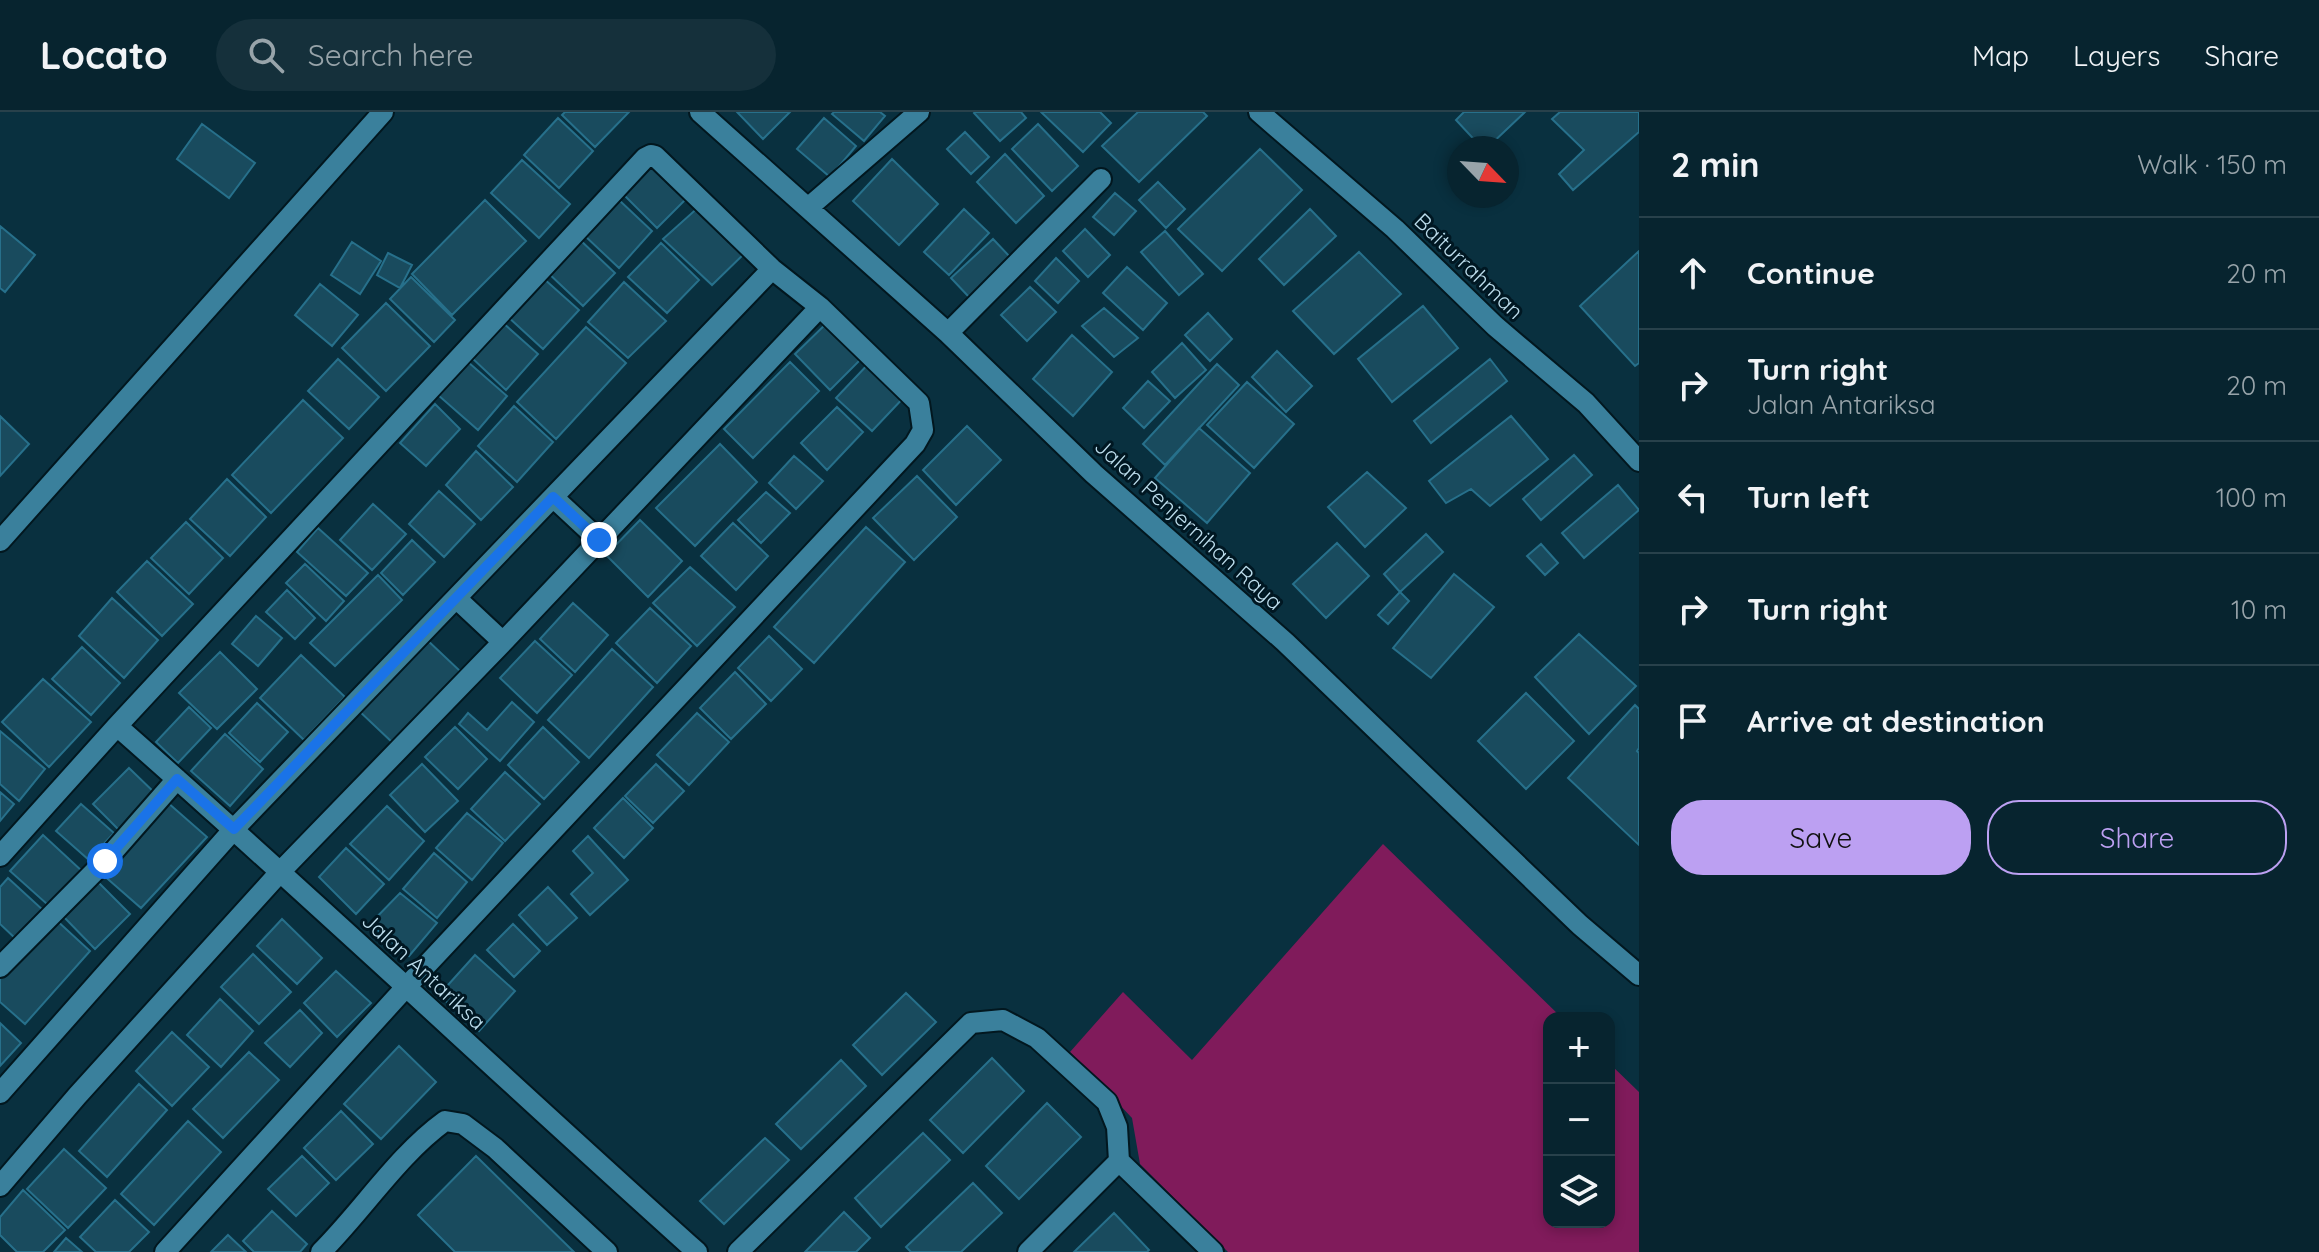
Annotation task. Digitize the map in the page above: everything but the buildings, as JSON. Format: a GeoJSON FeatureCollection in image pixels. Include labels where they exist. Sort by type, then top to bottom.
{"type":"FeatureCollection","features":[{"type":"Feature","properties":{"kind":"street"},"geometry":{"type":"LineString","coordinates":[[0,541],[383,112]]}},
{"type":"Feature","properties":{"kind":"street"},"geometry":{"type":"LineString","coordinates":[[809,207],[919,112]]}},
{"type":"Feature","properties":{"kind":"street","name":"Baiturrahman"},"geometry":{"type":"LineString","coordinates":[[1259,112],[1395,229],[1495,326],[1586,403],[1639,461]]}},
{"type":"Feature","properties":{"kind":"street","name":"Jalan Penjernihan Raya"},"geometry":{"type":"LineString","coordinates":[[702,113],[948,333],[1094,474],[1285,642],[1580,925],[1639,975]]}},
{"type":"Feature","properties":{"kind":"street"},"geometry":{"type":"LineString","coordinates":[[0,856],[117,726],[651,155],[772,269],[820,307],[919,403],[923,430],[915,444],[406,987],[165,1252]]}},
{"type":"Feature","properties":{"kind":"street"},"geometry":{"type":"LineString","coordinates":[[948,333],[1101,179]]}},
{"type":"Feature","properties":{"kind":"street"},"geometry":{"type":"LineString","coordinates":[[0,1093],[234,829],[772,269]]}},
{"type":"Feature","properties":{"kind":"street"},"geometry":{"type":"LineString","coordinates":[[0,1186],[281,871],[820,307]]}},
{"type":"Feature","properties":{"kind":"street"},"geometry":{"type":"LineString","coordinates":[[553,497],[599,540]]}},
{"type":"Feature","properties":{"kind":"street"},"geometry":{"type":"LineString","coordinates":[[457,599],[503,642]]}},
{"type":"Feature","properties":{"kind":"street","name":"Jalan Antariksa"},"geometry":{"type":"LineString","coordinates":[[117,726],[281,871],[514,1088],[697,1252]]}},
{"type":"Feature","properties":{"kind":"street"},"geometry":{"type":"LineString","coordinates":[[0,967],[105,861],[177,779]]}},
{"type":"Feature","properties":{"kind":"street"},"geometry":{"type":"LineString","coordinates":[[738,1252],[971,1023],[1003,1020],[1037,1038],[1107,1102],[1117,1127],[1119,1161],[1213,1252]]}},
{"type":"Feature","properties":{"kind":"street"},"geometry":{"type":"LineString","coordinates":[[321,1252],[422,1138],[445,1121],[463,1124],[478,1134],[607,1252]]}},
{"type":"Feature","properties":{"kind":"street"},"geometry":{"type":"LineString","coordinates":[[1028,1252],[1119,1161]]}},
{"type":"Feature","properties":{"kind":"shaded area"},"geometry":{"type":"Polygon","coordinates":[[[1383,844],[1556,1012],[1543,1012],[1543,1228],[1615,1228],[1615,1069],[1639,1092],[1639,1252],[1228,1252],[1140,1164],[1132,1118],[1070,1052],[1123,992],[1192,1060],[1383,844]]]}},
{"type":"Feature","properties":{"kind":"route"},"geometry":{"type":"LineString","coordinates":[[105,861],[177,779],[234,829],[553,497],[599,540]]}}]}
